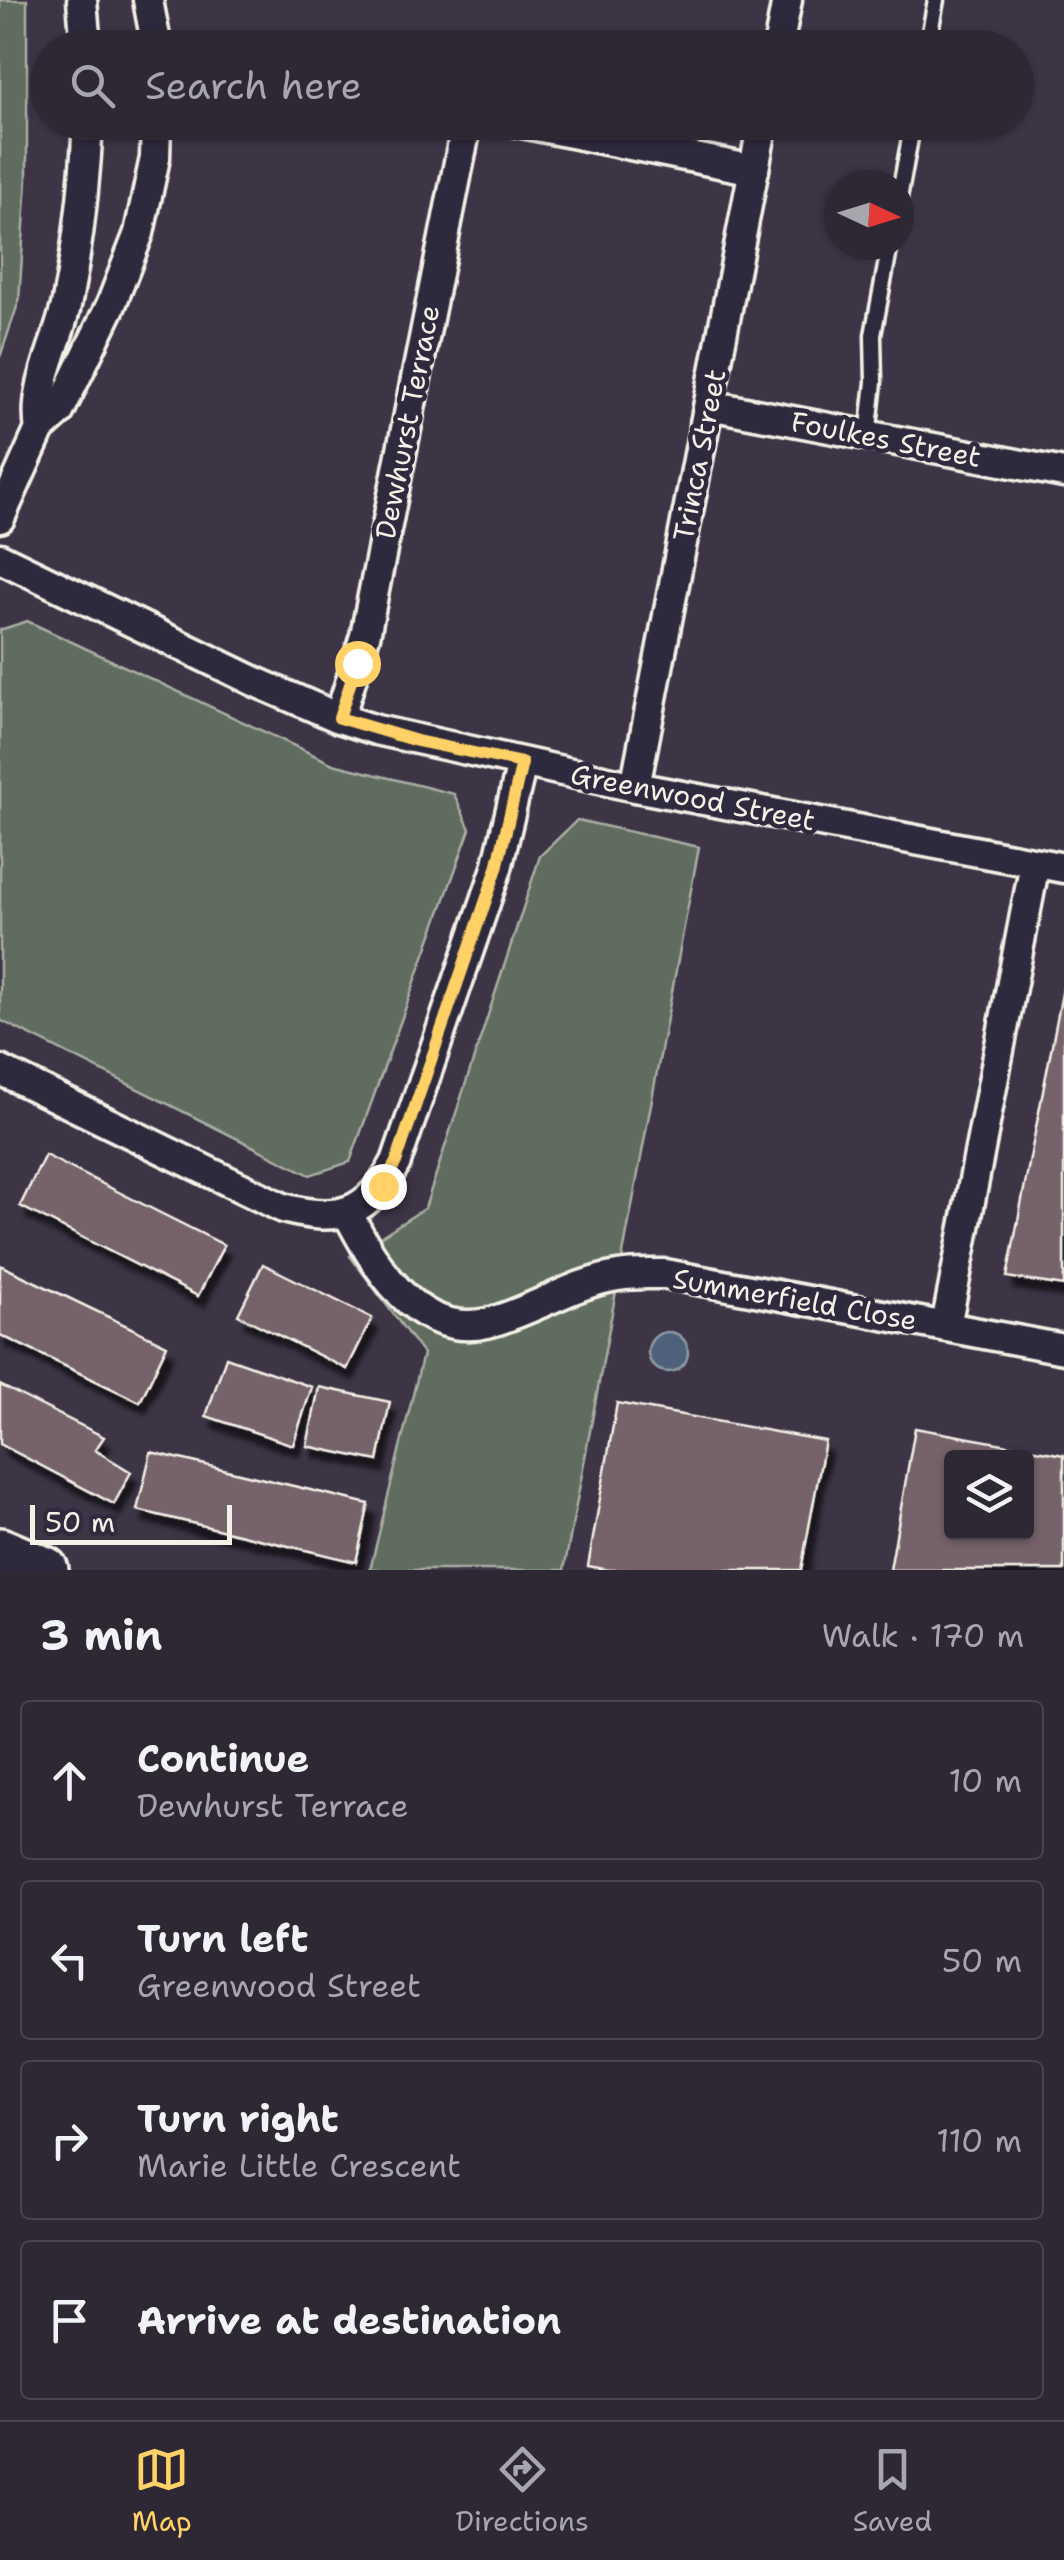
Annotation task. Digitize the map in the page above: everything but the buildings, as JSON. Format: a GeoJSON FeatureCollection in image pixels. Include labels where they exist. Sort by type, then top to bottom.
{"type":"FeatureCollection","features":[{"type":"Feature","properties":{"kind":"main road"},"geometry":{"type":"LineString","coordinates":[[0,1551],[45,1570]]}},
{"type":"Feature","properties":{"kind":"street"},"geometry":{"type":"LineString","coordinates":[[82,0],[84,30]]}},
{"type":"Feature","properties":{"kind":"street"},"geometry":{"type":"LineString","coordinates":[[148,0],[154,30]]}},
{"type":"Feature","properties":{"kind":"street"},"geometry":{"type":"LineString","coordinates":[[781,30],[787,0]]}},
{"type":"Feature","properties":{"kind":"street"},"geometry":{"type":"LineString","coordinates":[[40,429],[37,410],[67,305],[84,204],[87,140]]}},
{"type":"Feature","properties":{"kind":"street"},"geometry":{"type":"LineString","coordinates":[[0,518],[40,429],[59,412],[111,305],[139,233],[156,140]]}},
{"type":"Feature","properties":{"kind":"street","name":"Dewhurst Terrace"},"geometry":{"type":"LineString","coordinates":[[339,718],[365,636],[463,140]]}},
{"type":"Feature","properties":{"kind":"street"},"geometry":{"type":"LineString","coordinates":[[606,140],[754,170]]}},
{"type":"Feature","properties":{"kind":"street","name":"Trinca Street"},"geometry":{"type":"LineString","coordinates":[[635,788],[760,140]]}},
{"type":"Feature","properties":{"kind":"street","name":"Foulkes Street"},"geometry":{"type":"LineString","coordinates":[[708,405],[1064,474]]}},
{"type":"Feature","properties":{"kind":"street","name":"Greenwood Street"},"geometry":{"type":"LineString","coordinates":[[0,558],[258,684],[339,718],[417,741],[635,788],[1064,868]]}},
{"type":"Feature","properties":{"kind":"street"},"geometry":{"type":"LineString","coordinates":[[0,1070],[284,1208],[315,1216],[347,1212],[361,1205],[383,1186],[396,1162],[497,868],[522,763]]}},
{"type":"Feature","properties":{"kind":"street","name":"Summerfield Close"},"geometry":{"type":"LineString","coordinates":[[946,1326],[1035,862]]}},
{"type":"Feature","properties":{"kind":"street","name":"Summerfield Close"},"geometry":{"type":"LineString","coordinates":[[347,1212],[368,1254],[412,1305],[430,1317],[452,1324],[486,1323],[572,1288],[618,1276],[665,1274],[1064,1349]]}},
{"type":"Feature","properties":{"kind":"lane"},"geometry":{"type":"LineString","coordinates":[[930,30],[936,0]]}},
{"type":"Feature","properties":{"kind":"lane"},"geometry":{"type":"LineString","coordinates":[[904,170],[910,140]]}},
{"type":"Feature","properties":{"kind":"lane"},"geometry":{"type":"LineString","coordinates":[[868,436],[874,382],[873,335],[887,260]]}},
{"type":"Feature","properties":{"kind":"green space"},"geometry":{"type":"Polygon","coordinates":[[[0,0],[27,0],[27,180],[19,301],[0,357],[0,0]]]}},
{"type":"Feature","properties":{"kind":"green space"},"geometry":{"type":"Polygon","coordinates":[[[27,621],[333,764],[454,794],[470,829],[350,1162],[310,1175],[0,1020],[0,630],[27,621]]]}},
{"type":"Feature","properties":{"kind":"green space"},"geometry":{"type":"Polygon","coordinates":[[[577,820],[699,847],[564,1570],[370,1570],[423,1354],[350,1256],[425,1208],[540,856],[577,820]]]}},
{"type":"Feature","properties":{"kind":"water"},"geometry":{"type":"Polygon","coordinates":[[[668,1332],[682,1338],[688,1352],[682,1366],[668,1372],[654,1366],[648,1352],[654,1338],[668,1332]]]}},
{"type":"Feature","properties":{"kind":"route"},"geometry":{"type":"LineString","coordinates":[[357,663],[339,718],[417,741],[522,763],[497,868],[396,1162],[383,1186]]}}]}
